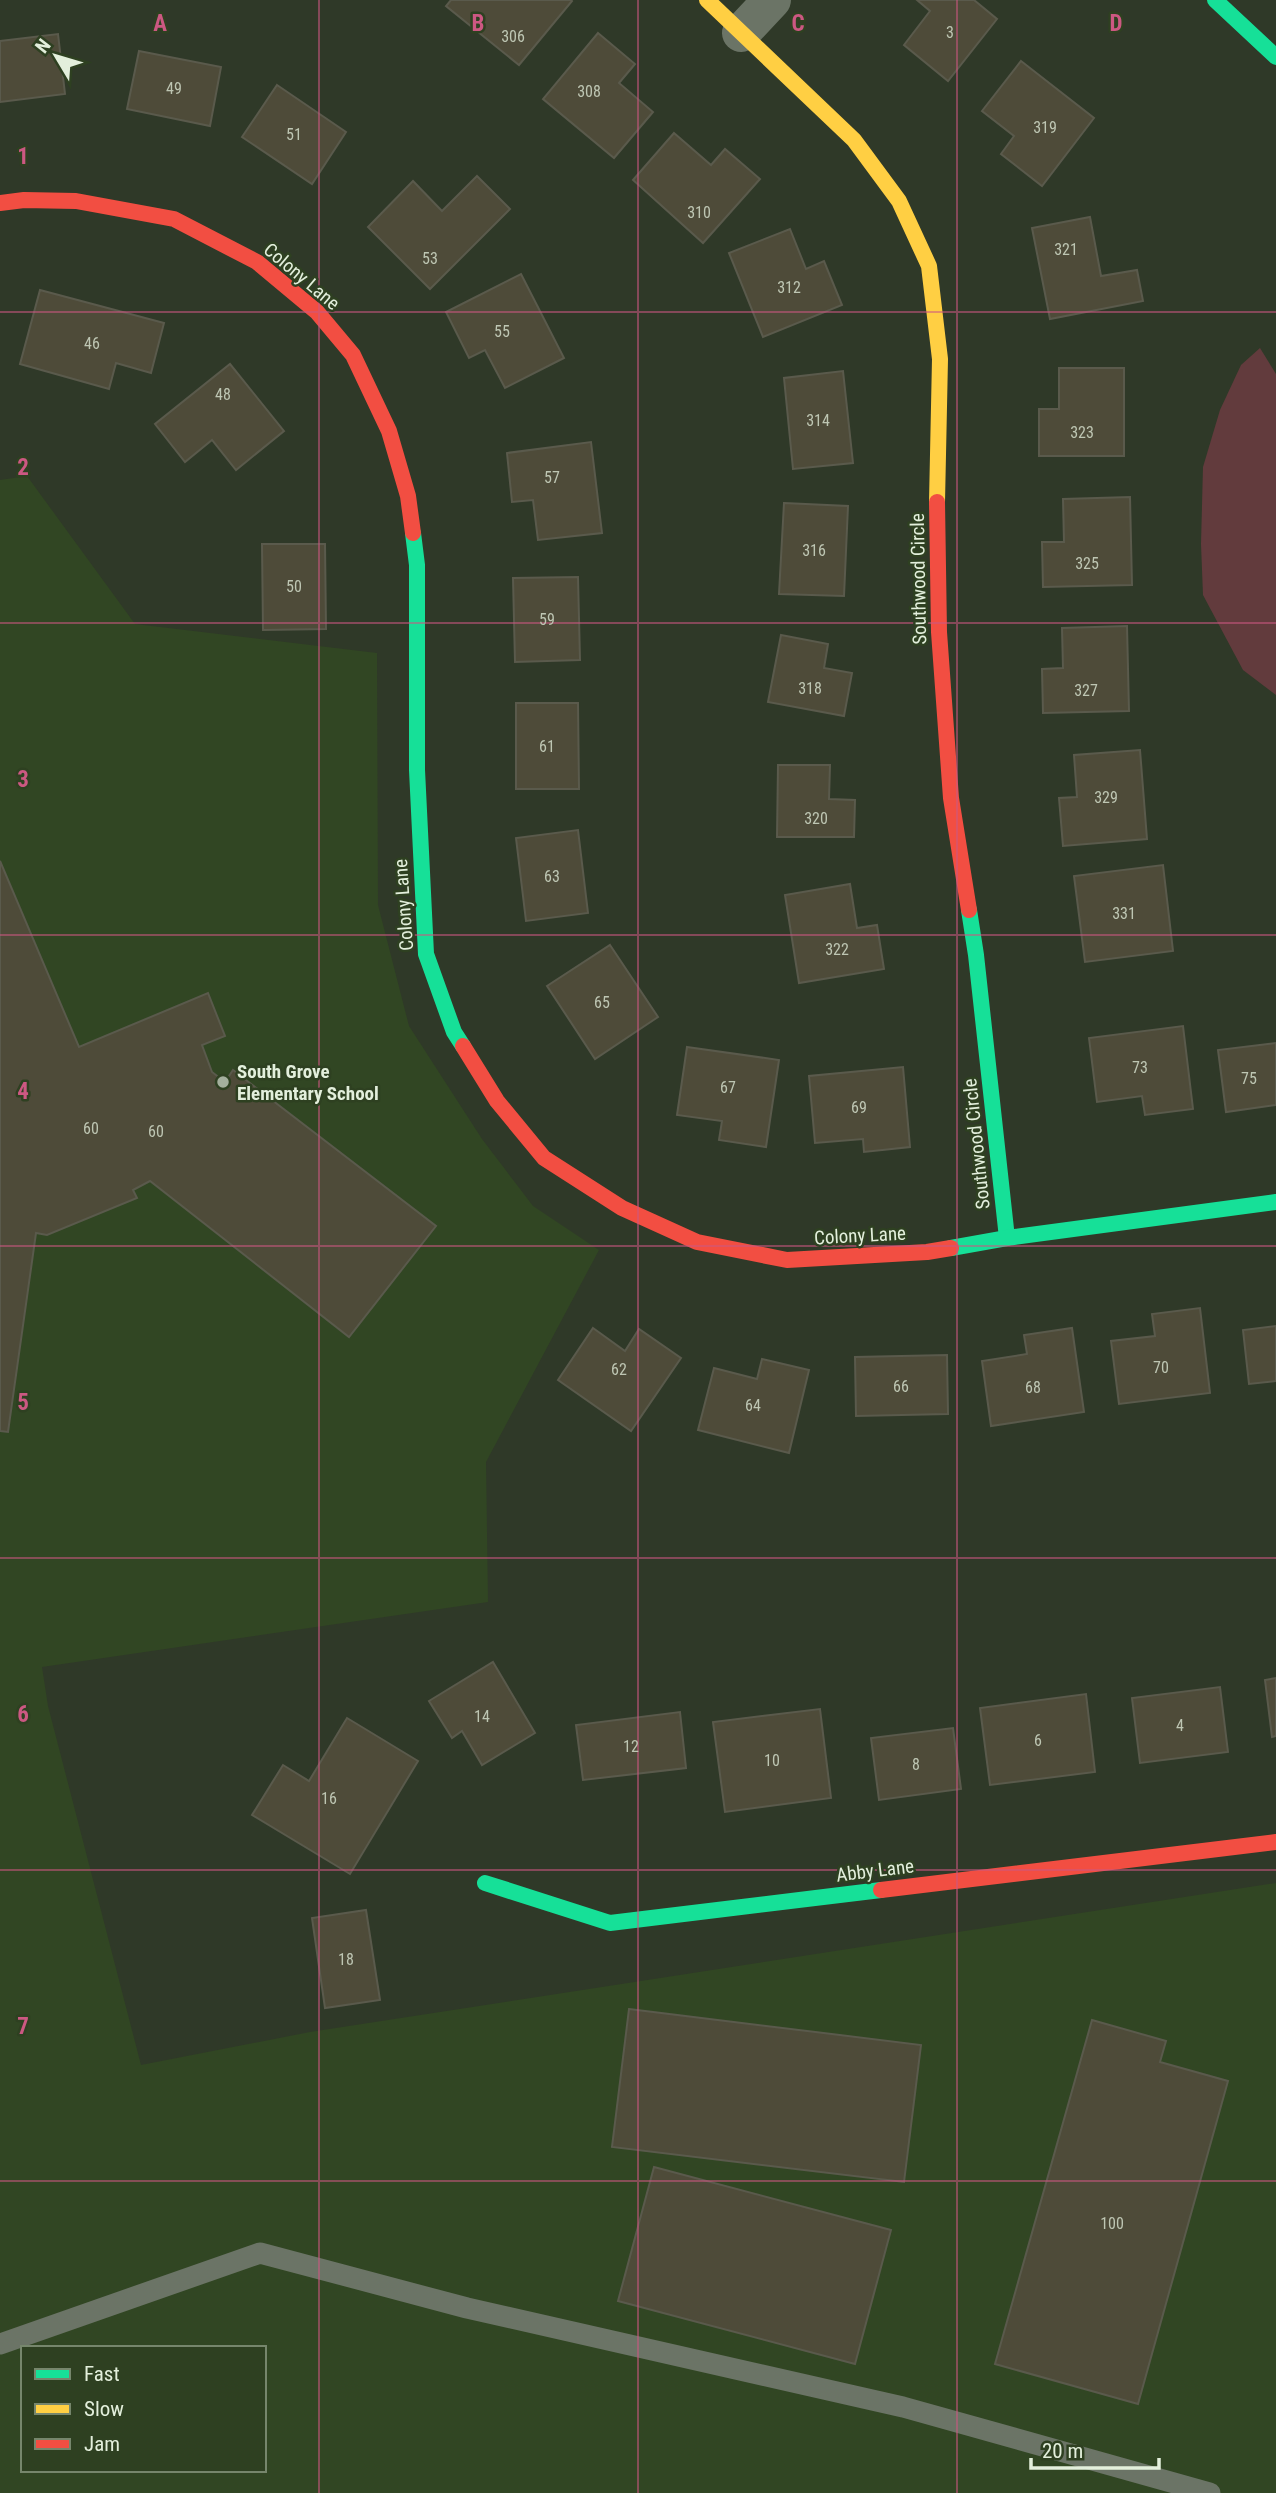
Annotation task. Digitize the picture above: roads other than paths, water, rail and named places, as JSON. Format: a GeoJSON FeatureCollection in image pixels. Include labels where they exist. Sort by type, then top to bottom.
{"type":"FeatureCollection","features":[{"type":"Feature","properties":{"kind":"street","name":"Southwood Circle"},"geometry":{"type":"LineString","coordinates":[[706,0],[854,140],[899,201],[929,266],[940,359],[937,462],[939,632],[951,798],[975,955],[1007,1238]]}},
{"type":"Feature","properties":{"kind":"street"},"geometry":{"type":"LineString","coordinates":[[740,33],[772,0]]}},
{"type":"Feature","properties":{"kind":"street"},"geometry":{"type":"LineString","coordinates":[[1215,0],[1268,36],[1276,57]]}},
{"type":"Feature","properties":{"kind":"street","name":"Colony Lane"},"geometry":{"type":"LineString","coordinates":[[0,203],[24,200],[76,201],[174,219],[257,262],[317,312],[352,355],[389,431],[408,496],[417,565],[417,770],[426,954],[454,1032],[496,1101],[544,1158],[622,1208],[697,1241],[787,1260],[927,1252],[1007,1238],[1276,1202]]}},
{"type":"Feature","properties":{"kind":"street","name":"Abby Lane"},"geometry":{"type":"LineString","coordinates":[[485,1883],[610,1923],[1276,1842]]}},
{"type":"Feature","properties":{"kind":"lane"},"geometry":{"type":"LineString","coordinates":[[0,2344],[260,2253],[467,2308],[903,2407],[1210,2493]]}},
{"type":"Feature","properties":{"kind":"place","name":"South Grove Elementary School"},"geometry":{"type":"Point","coordinates":[223,1082]}}]}
